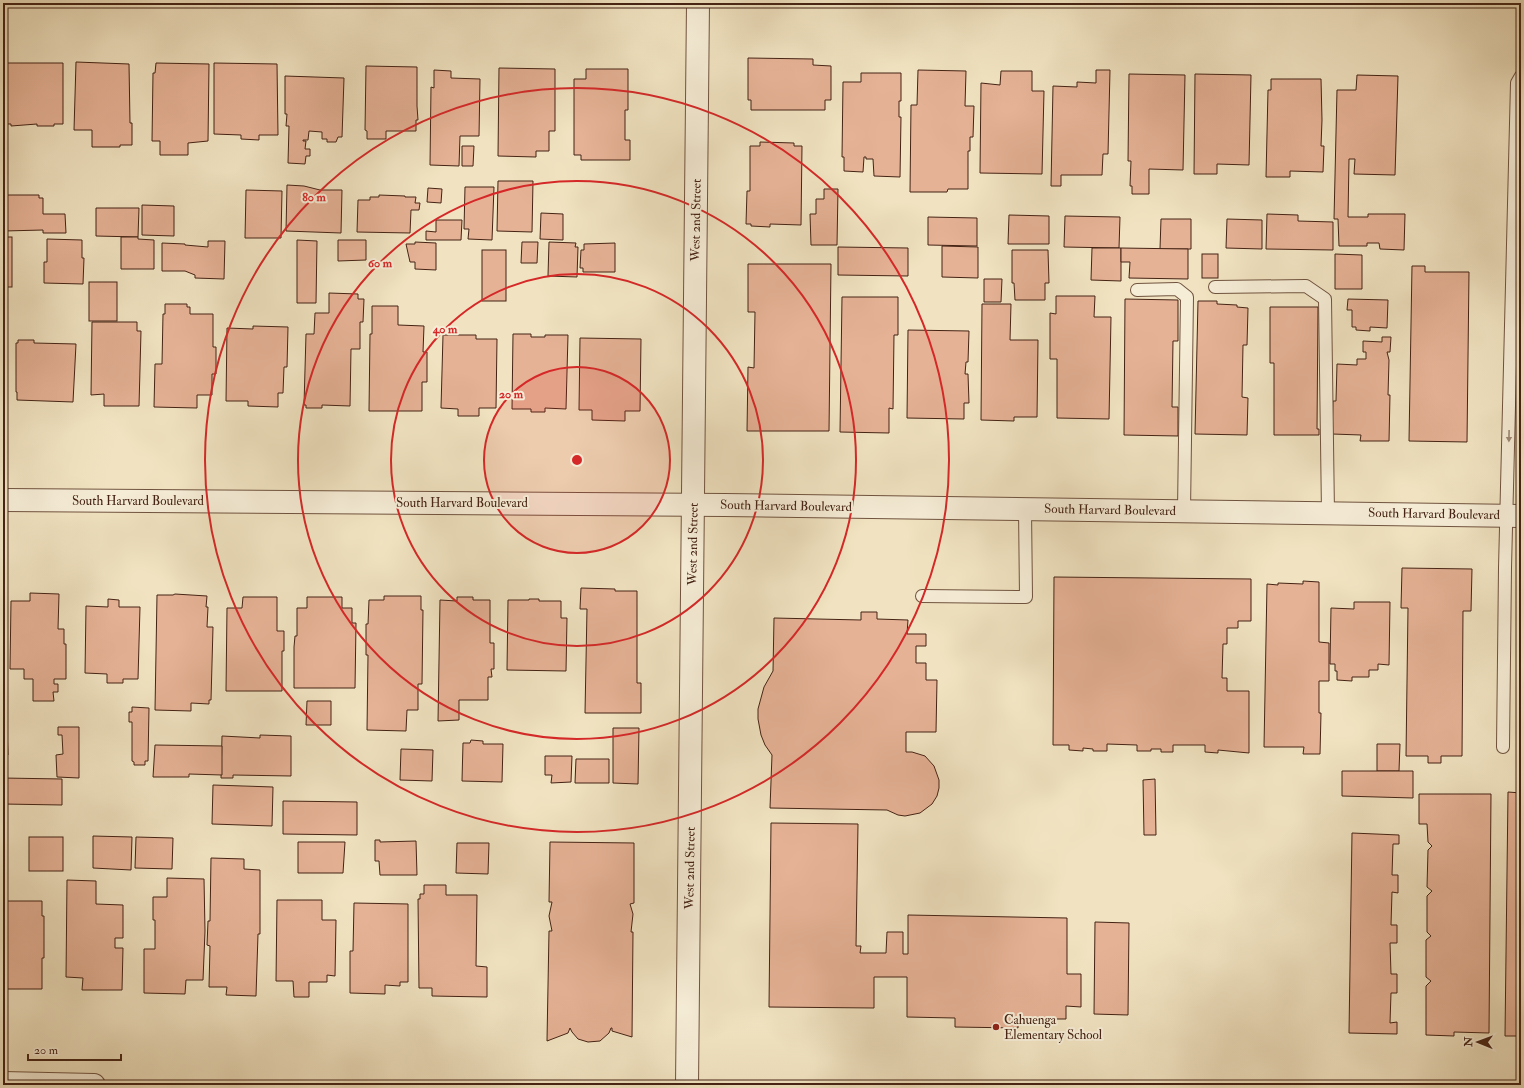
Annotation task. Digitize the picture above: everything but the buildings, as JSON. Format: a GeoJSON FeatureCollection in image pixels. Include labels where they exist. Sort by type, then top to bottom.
{"type":"FeatureCollection","features":[{"type":"Feature","properties":{"kind":"street","name":"West 2nd Street"},"geometry":{"type":"LineString","coordinates":[[687,1085],[698,3]]}},
{"type":"Feature","properties":{"kind":"street","name":"South Harvard Boulevard"},"geometry":{"type":"LineString","coordinates":[[3,500],[694,505],[1514,515]]}},
{"type":"Feature","properties":{"kind":"street"},"geometry":{"type":"LineString","coordinates":[[3,1083],[94,1085]]}},
{"type":"Feature","properties":{"kind":"lane"},"geometry":{"type":"LineString","coordinates":[[1502,747],[1514,515],[1517,83],[1521,76]]}},
{"type":"Feature","properties":{"kind":"lane"},"geometry":{"type":"LineString","coordinates":[[1215,287],[1306,286],[1325,299],[1328,513]]}},
{"type":"Feature","properties":{"kind":"lane"},"geometry":{"type":"LineString","coordinates":[[1137,290],[1177,289],[1187,298],[1184,511]]}},
{"type":"Feature","properties":{"kind":"lane"},"geometry":{"type":"LineString","coordinates":[[922,596],[1026,597],[1025,509]]}},
{"type":"Feature","properties":{"kind":"place","name":"Cahuenga Elementary School"},"geometry":{"type":"Point","coordinates":[996,1027]}}]}
